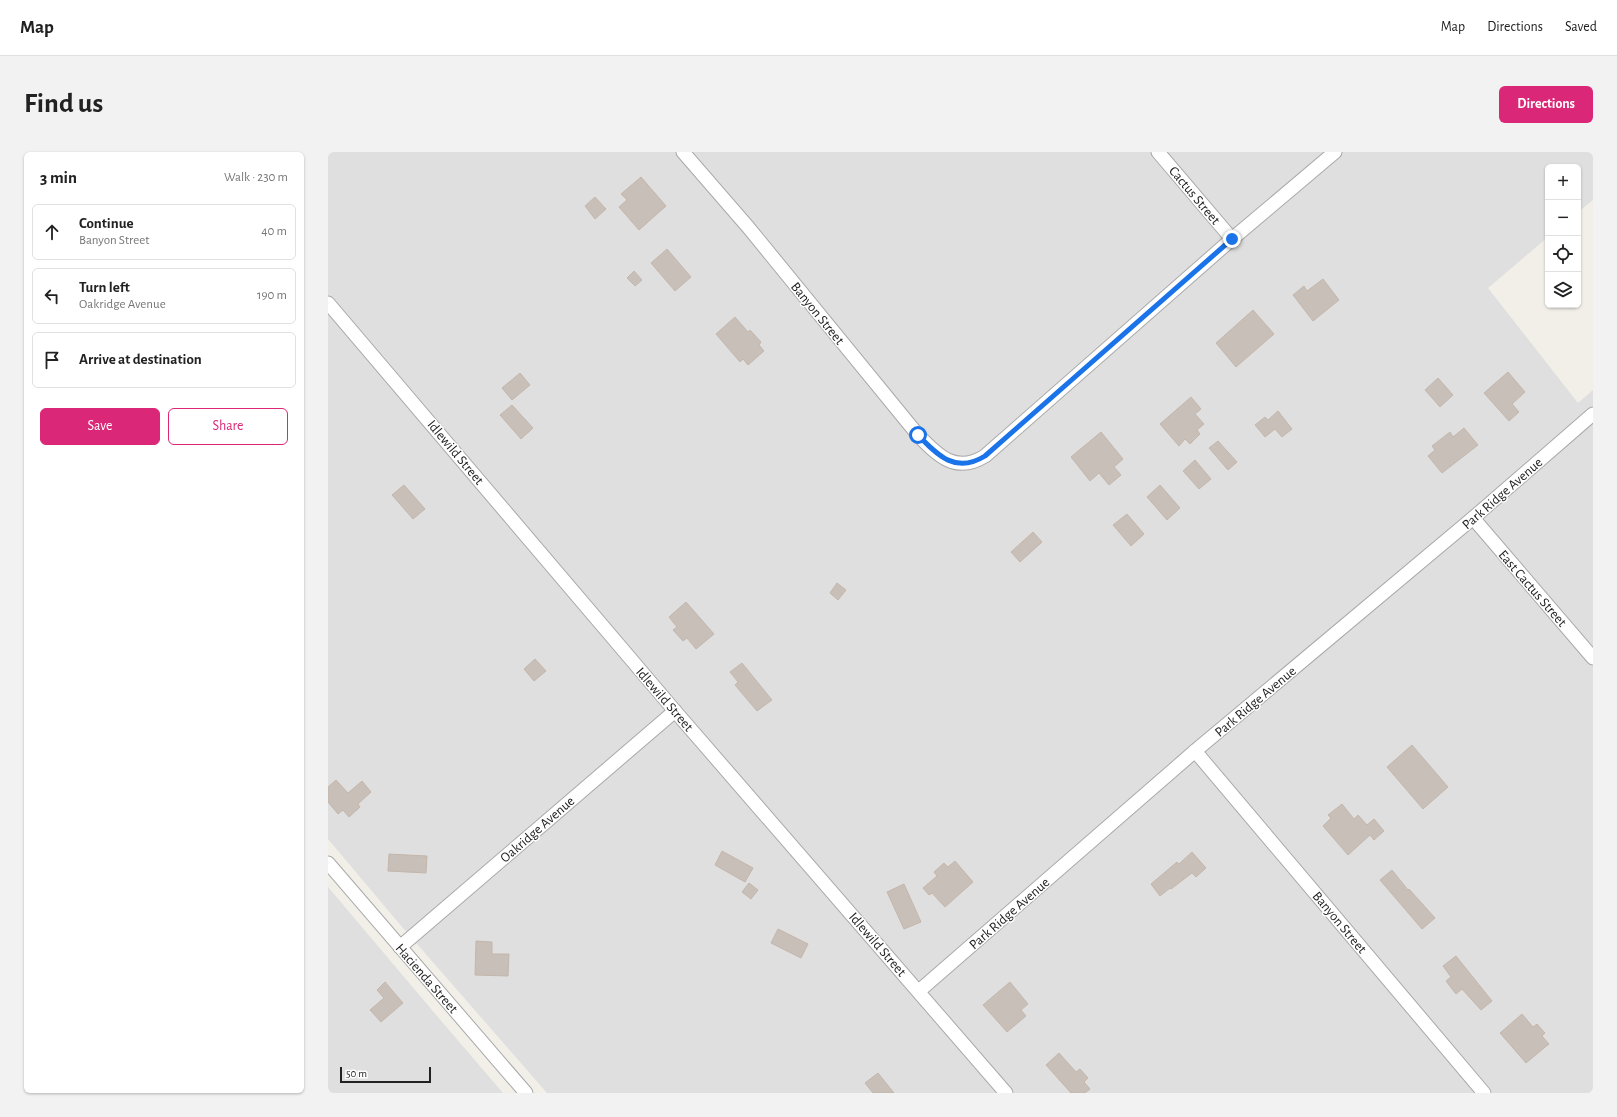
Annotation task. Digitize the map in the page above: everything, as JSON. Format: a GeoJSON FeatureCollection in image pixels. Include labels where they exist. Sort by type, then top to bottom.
{"type":"FeatureCollection","features":[{"type":"Feature","properties":{"kind":"street","name":"Banyon Street"},"geometry":{"type":"LineString","coordinates":[[683,152],[748,227],[918,435],[930,448],[944,459],[960,464],[975,462],[985,456],[1232,239]]}},
{"type":"Feature","properties":{"kind":"street","name":"Cactus Street"},"geometry":{"type":"LineString","coordinates":[[1158,152],[1232,239]]}},
{"type":"Feature","properties":{"kind":"street"},"geometry":{"type":"LineString","coordinates":[[1232,239],[1335,152]]}},
{"type":"Feature","properties":{"kind":"street","name":"Idlewild Street"},"geometry":{"type":"LineString","coordinates":[[328,302],[675,711],[1006,1093]]}},
{"type":"Feature","properties":{"kind":"street","name":"Park Ridge Avenue"},"geometry":{"type":"LineString","coordinates":[[919,991],[1195,751],[1473,518],[1593,414]]}},
{"type":"Feature","properties":{"kind":"street","name":"East Cactus Street"},"geometry":{"type":"LineString","coordinates":[[1473,518],[1593,658]]}},
{"type":"Feature","properties":{"kind":"street","name":"Oakridge Avenue"},"geometry":{"type":"LineString","coordinates":[[400,947],[675,711]]}},
{"type":"Feature","properties":{"kind":"street","name":"Banyon Street"},"geometry":{"type":"LineString","coordinates":[[1195,751],[1484,1093]]}},
{"type":"Feature","properties":{"kind":"street","name":"Hacienda Street"},"geometry":{"type":"LineString","coordinates":[[328,863],[526,1093]]}},
{"type":"Feature","properties":{"kind":"shaded area"},"geometry":{"type":"Polygon","coordinates":[[[328,152],[1593,152],[1593,200],[1581,210],[1581,164],[1545,164],[1545,240],[1488,288],[1578,403],[1593,390],[1593,1093],[547,1093],[397,921],[328,839],[328,152]]]}},
{"type":"Feature","properties":{"kind":"shaded area"},"geometry":{"type":"Polygon","coordinates":[[[328,887],[437,1016],[503,1093],[328,1093],[328,887]]]}},
{"type":"Feature","properties":{"kind":"building"},"geometry":{"type":"Polygon","coordinates":[[[641,177],[666,206],[639,230],[619,207],[627,200],[621,194],[641,177]]]}},
{"type":"Feature","properties":{"kind":"building"},"geometry":{"type":"Polygon","coordinates":[[[595,197],[606,209],[595,219],[585,206],[595,197]]]}},
{"type":"Feature","properties":{"kind":"building"},"geometry":{"type":"Polygon","coordinates":[[[667,249],[691,277],[675,291],[651,263],[667,249]]]}},
{"type":"Feature","properties":{"kind":"building"},"geometry":{"type":"Polygon","coordinates":[[[634,271],[642,280],[635,286],[627,278],[634,271]]]}},
{"type":"Feature","properties":{"kind":"building"},"geometry":{"type":"Polygon","coordinates":[[[1323,279],[1339,300],[1313,321],[1293,295],[1304,286],[1307,291],[1323,279]]]}},
{"type":"Feature","properties":{"kind":"building"},"geometry":{"type":"Polygon","coordinates":[[[1253,310],[1274,334],[1236,367],[1216,343],[1253,310]]]}},
{"type":"Feature","properties":{"kind":"building"},"geometry":{"type":"Polygon","coordinates":[[[735,317],[748,332],[750,330],[761,342],[759,345],[764,351],[748,365],[743,359],[740,362],[716,334],[735,317]]]}},
{"type":"Feature","properties":{"kind":"building"},"geometry":{"type":"Polygon","coordinates":[[[1508,372],[1525,392],[1512,404],[1519,412],[1509,421],[1484,393],[1508,372]]]}},
{"type":"Feature","properties":{"kind":"building"},"geometry":{"type":"Polygon","coordinates":[[[520,373],[530,385],[512,400],[502,388],[520,373]]]}},
{"type":"Feature","properties":{"kind":"building"},"geometry":{"type":"Polygon","coordinates":[[[1438,378],[1453,395],[1440,407],[1425,390],[1438,378]]]}},
{"type":"Feature","properties":{"kind":"building"},"geometry":{"type":"Polygon","coordinates":[[[1191,397],[1201,409],[1195,414],[1204,424],[1197,430],[1200,434],[1190,444],[1185,439],[1179,446],[1160,424],[1191,397]]]}},
{"type":"Feature","properties":{"kind":"building"},"geometry":{"type":"Polygon","coordinates":[[[512,405],[533,428],[521,439],[500,415],[512,405]]]}},
{"type":"Feature","properties":{"kind":"building"},"geometry":{"type":"Polygon","coordinates":[[[1278,411],[1292,429],[1282,437],[1275,429],[1265,437],[1255,425],[1265,417],[1268,420],[1278,411]]]}},
{"type":"Feature","properties":{"kind":"building"},"geometry":{"type":"Polygon","coordinates":[[[1464,428],[1478,445],[1442,473],[1428,456],[1435,450],[1432,446],[1450,432],[1453,437],[1464,428]]]}},
{"type":"Feature","properties":{"kind":"building"},"geometry":{"type":"Polygon","coordinates":[[[1101,432],[1123,459],[1114,467],[1121,475],[1109,485],[1099,473],[1090,481],[1071,457],[1101,432]]]}},
{"type":"Feature","properties":{"kind":"building"},"geometry":{"type":"Polygon","coordinates":[[[1218,441],[1237,462],[1228,470],[1209,448],[1218,441]]]}},
{"type":"Feature","properties":{"kind":"building"},"geometry":{"type":"Polygon","coordinates":[[[1195,460],[1211,479],[1199,489],[1183,471],[1195,460]]]}},
{"type":"Feature","properties":{"kind":"building"},"geometry":{"type":"Polygon","coordinates":[[[404,485],[425,509],[413,519],[392,495],[404,485]]]}},
{"type":"Feature","properties":{"kind":"building"},"geometry":{"type":"Polygon","coordinates":[[[1160,485],[1180,508],[1167,520],[1147,497],[1160,485]]]}},
{"type":"Feature","properties":{"kind":"building"},"geometry":{"type":"Polygon","coordinates":[[[1127,514],[1144,534],[1131,546],[1113,525],[1127,514]]]}},
{"type":"Feature","properties":{"kind":"building"},"geometry":{"type":"Polygon","coordinates":[[[1033,532],[1042,542],[1020,562],[1011,552],[1033,532]]]}},
{"type":"Feature","properties":{"kind":"building"},"geometry":{"type":"Polygon","coordinates":[[[837,583],[846,590],[838,600],[830,593],[837,583]]]}},
{"type":"Feature","properties":{"kind":"building"},"geometry":{"type":"Polygon","coordinates":[[[686,602],[714,634],[696,649],[687,638],[683,641],[673,630],[677,627],[669,617],[686,602]]]}},
{"type":"Feature","properties":{"kind":"building"},"geometry":{"type":"Polygon","coordinates":[[[535,659],[546,671],[534,681],[524,669],[535,659]]]}},
{"type":"Feature","properties":{"kind":"building"},"geometry":{"type":"Polygon","coordinates":[[[742,663],[772,700],[757,711],[735,685],[738,682],[730,672],[742,663]]]}},
{"type":"Feature","properties":{"kind":"building"},"geometry":{"type":"Polygon","coordinates":[[[1412,745],[1448,787],[1423,809],[1387,767],[1412,745]]]}},
{"type":"Feature","properties":{"kind":"building"},"geometry":{"type":"Polygon","coordinates":[[[336,780],[348,793],[362,781],[371,792],[358,804],[360,807],[349,817],[343,810],[338,814],[328,802],[328,787],[336,780]]]}},
{"type":"Feature","properties":{"kind":"building"},"geometry":{"type":"Polygon","coordinates":[[[1342,804],[1354,819],[1358,815],[1367,825],[1374,819],[1384,831],[1374,840],[1370,835],[1348,855],[1323,826],[1331,818],[1328,815],[1342,804]]]}},
{"type":"Feature","properties":{"kind":"building"},"geometry":{"type":"Polygon","coordinates":[[[722,851],[753,868],[745,882],[715,865],[722,851]]]}},
{"type":"Feature","properties":{"kind":"building"},"geometry":{"type":"Polygon","coordinates":[[[1192,852],[1206,868],[1196,877],[1192,873],[1160,896],[1151,884],[1177,862],[1179,864],[1192,852]]]}},
{"type":"Feature","properties":{"kind":"building"},"geometry":{"type":"Polygon","coordinates":[[[389,854],[427,856],[426,873],[388,871],[389,854]]]}},
{"type":"Feature","properties":{"kind":"building"},"geometry":{"type":"Polygon","coordinates":[[[955,861],[973,882],[945,907],[932,893],[929,895],[923,888],[937,876],[934,872],[944,863],[948,867],[955,861]]]}},
{"type":"Feature","properties":{"kind":"building"},"geometry":{"type":"Polygon","coordinates":[[[1392,870],[1408,890],[1409,889],[1435,918],[1422,929],[1380,880],[1392,870]]]}},
{"type":"Feature","properties":{"kind":"building"},"geometry":{"type":"Polygon","coordinates":[[[749,883],[758,890],[751,899],[742,892],[749,883]]]}},
{"type":"Feature","properties":{"kind":"building"},"geometry":{"type":"Polygon","coordinates":[[[904,884],[921,922],[904,929],[887,892],[904,884]]]}},
{"type":"Feature","properties":{"kind":"building"},"geometry":{"type":"Polygon","coordinates":[[[778,929],[808,944],[801,958],[771,943],[778,929]]]}},
{"type":"Feature","properties":{"kind":"building"},"geometry":{"type":"Polygon","coordinates":[[[476,941],[492,942],[492,954],[509,954],[508,976],[475,975],[476,941]]]}},
{"type":"Feature","properties":{"kind":"building"},"geometry":{"type":"Polygon","coordinates":[[[1456,956],[1492,1001],[1481,1010],[1462,989],[1456,994],[1446,981],[1451,977],[1443,966],[1456,956]]]}},
{"type":"Feature","properties":{"kind":"building"},"geometry":{"type":"Polygon","coordinates":[[[385,982],[403,1003],[381,1022],[370,1010],[384,998],[377,990],[385,982]]]}},
{"type":"Feature","properties":{"kind":"building"},"geometry":{"type":"Polygon","coordinates":[[[1010,982],[1028,1004],[1021,1010],[1026,1016],[1007,1032],[983,1005],[1010,982]]]}},
{"type":"Feature","properties":{"kind":"building"},"geometry":{"type":"Polygon","coordinates":[[[1522,1014],[1533,1027],[1537,1024],[1545,1033],[1542,1036],[1549,1044],[1526,1063],[1500,1033],[1522,1014]]]}},
{"type":"Feature","properties":{"kind":"building"},"geometry":{"type":"Polygon","coordinates":[[[1059,1053],[1076,1072],[1080,1069],[1088,1078],[1084,1082],[1090,1089],[1085,1093],[1071,1093],[1046,1065],[1059,1053]]]}},
{"type":"Feature","properties":{"kind":"building"},"geometry":{"type":"Polygon","coordinates":[[[878,1073],[894,1093],[873,1093],[865,1083],[878,1073]]]}},
{"type":"Feature","properties":{"kind":"route"},"geometry":{"type":"LineString","coordinates":[[918,435],[930,448],[944,459],[960,464],[975,462],[985,456],[1232,239]]}}]}
